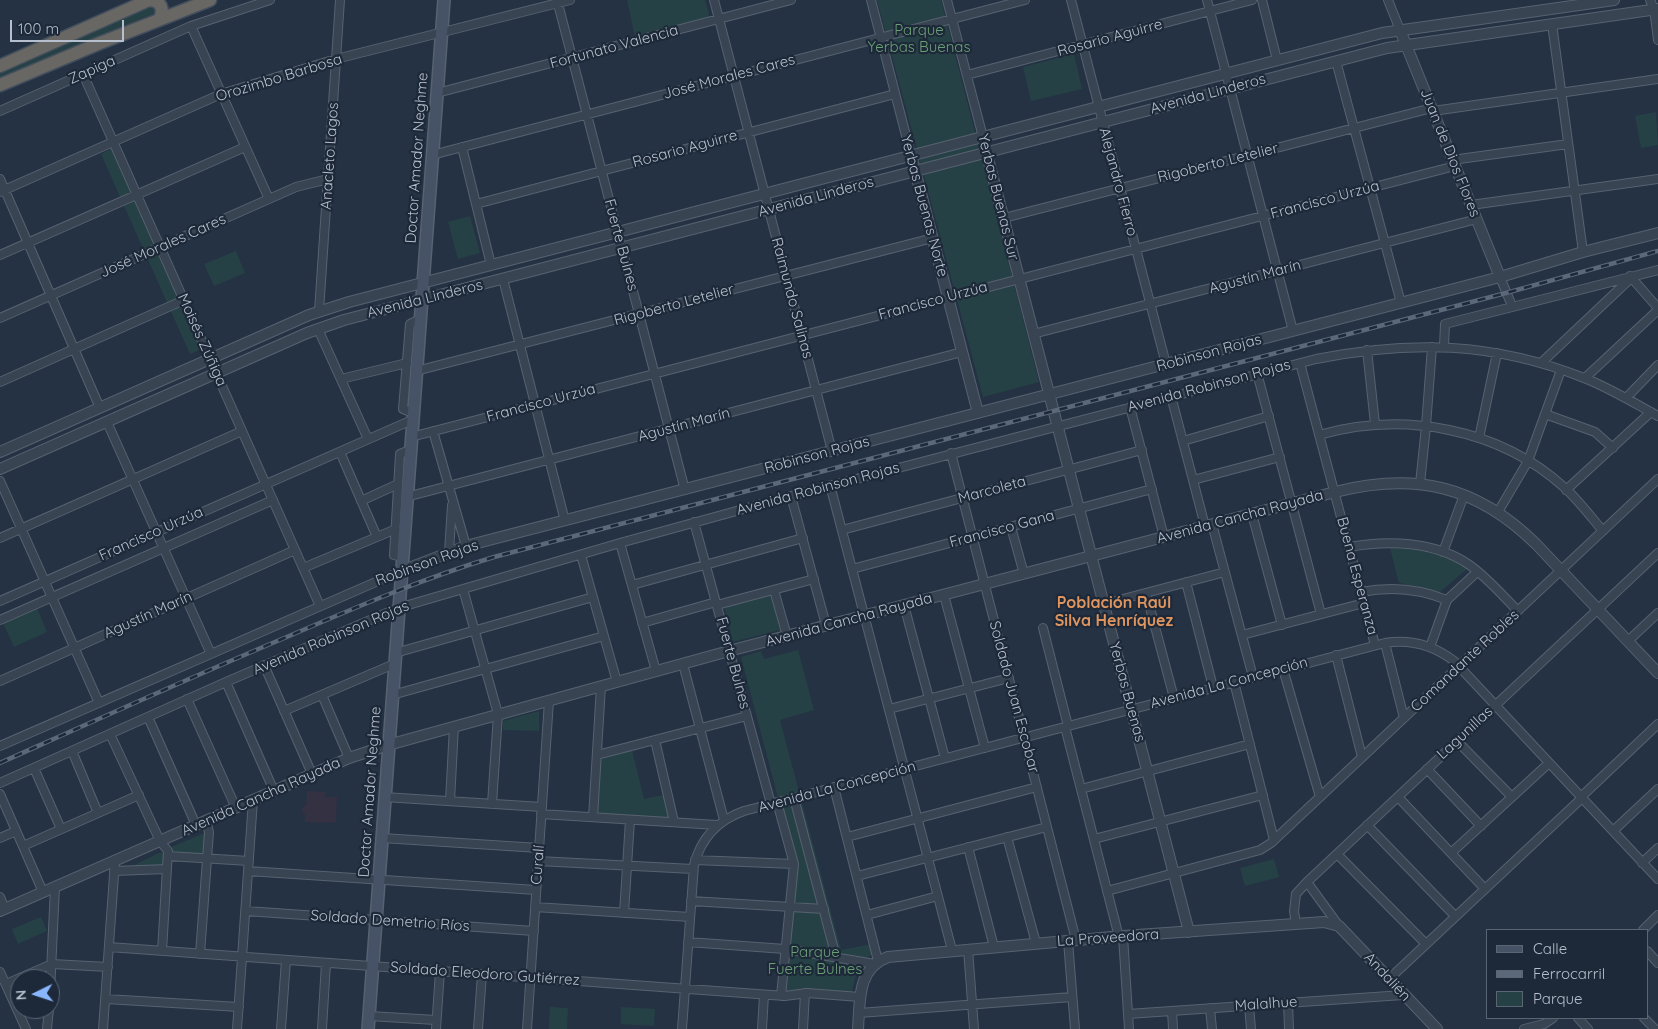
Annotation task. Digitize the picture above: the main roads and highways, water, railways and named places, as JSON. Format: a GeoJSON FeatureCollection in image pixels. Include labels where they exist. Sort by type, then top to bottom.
{"type":"FeatureCollection","features":[{"type":"Feature","properties":{"kind":"highway"},"geometry":{"type":"LineString","coordinates":[[0,66],[149,0],[156,0],[159,3],[162,11],[159,20]]}},
{"type":"Feature","properties":{"kind":"highway"},"geometry":{"type":"LineString","coordinates":[[176,0],[179,6],[187,9]]}},
{"type":"Feature","properties":{"kind":"highway"},"geometry":{"type":"LineString","coordinates":[[0,85],[210,0]]}},
{"type":"Feature","properties":{"kind":"main road","name":"Doctor Amador Neghme"},"geometry":{"type":"LineString","coordinates":[[368,1029],[444,0]]}},
{"type":"Feature","properties":{"kind":"railway"},"geometry":{"type":"LineString","coordinates":[[0,763],[211,669],[361,606],[440,575],[494,557],[1506,293],[1658,251]]}},
{"type":"Feature","properties":{"kind":"district","name":"Población Raúl Silva Henríquez"},"geometry":{"type":"Point","coordinates":[1114,612]}},
{"type":"Feature","properties":{"kind":"park label","name":"Parque Yerbas Buenas"},"geometry":{"type":"Point","coordinates":[919,38]}},
{"type":"Feature","properties":{"kind":"park label","name":"Parque Fuerte Bulnes"},"geometry":{"type":"Point","coordinates":[815,960]}}]}
